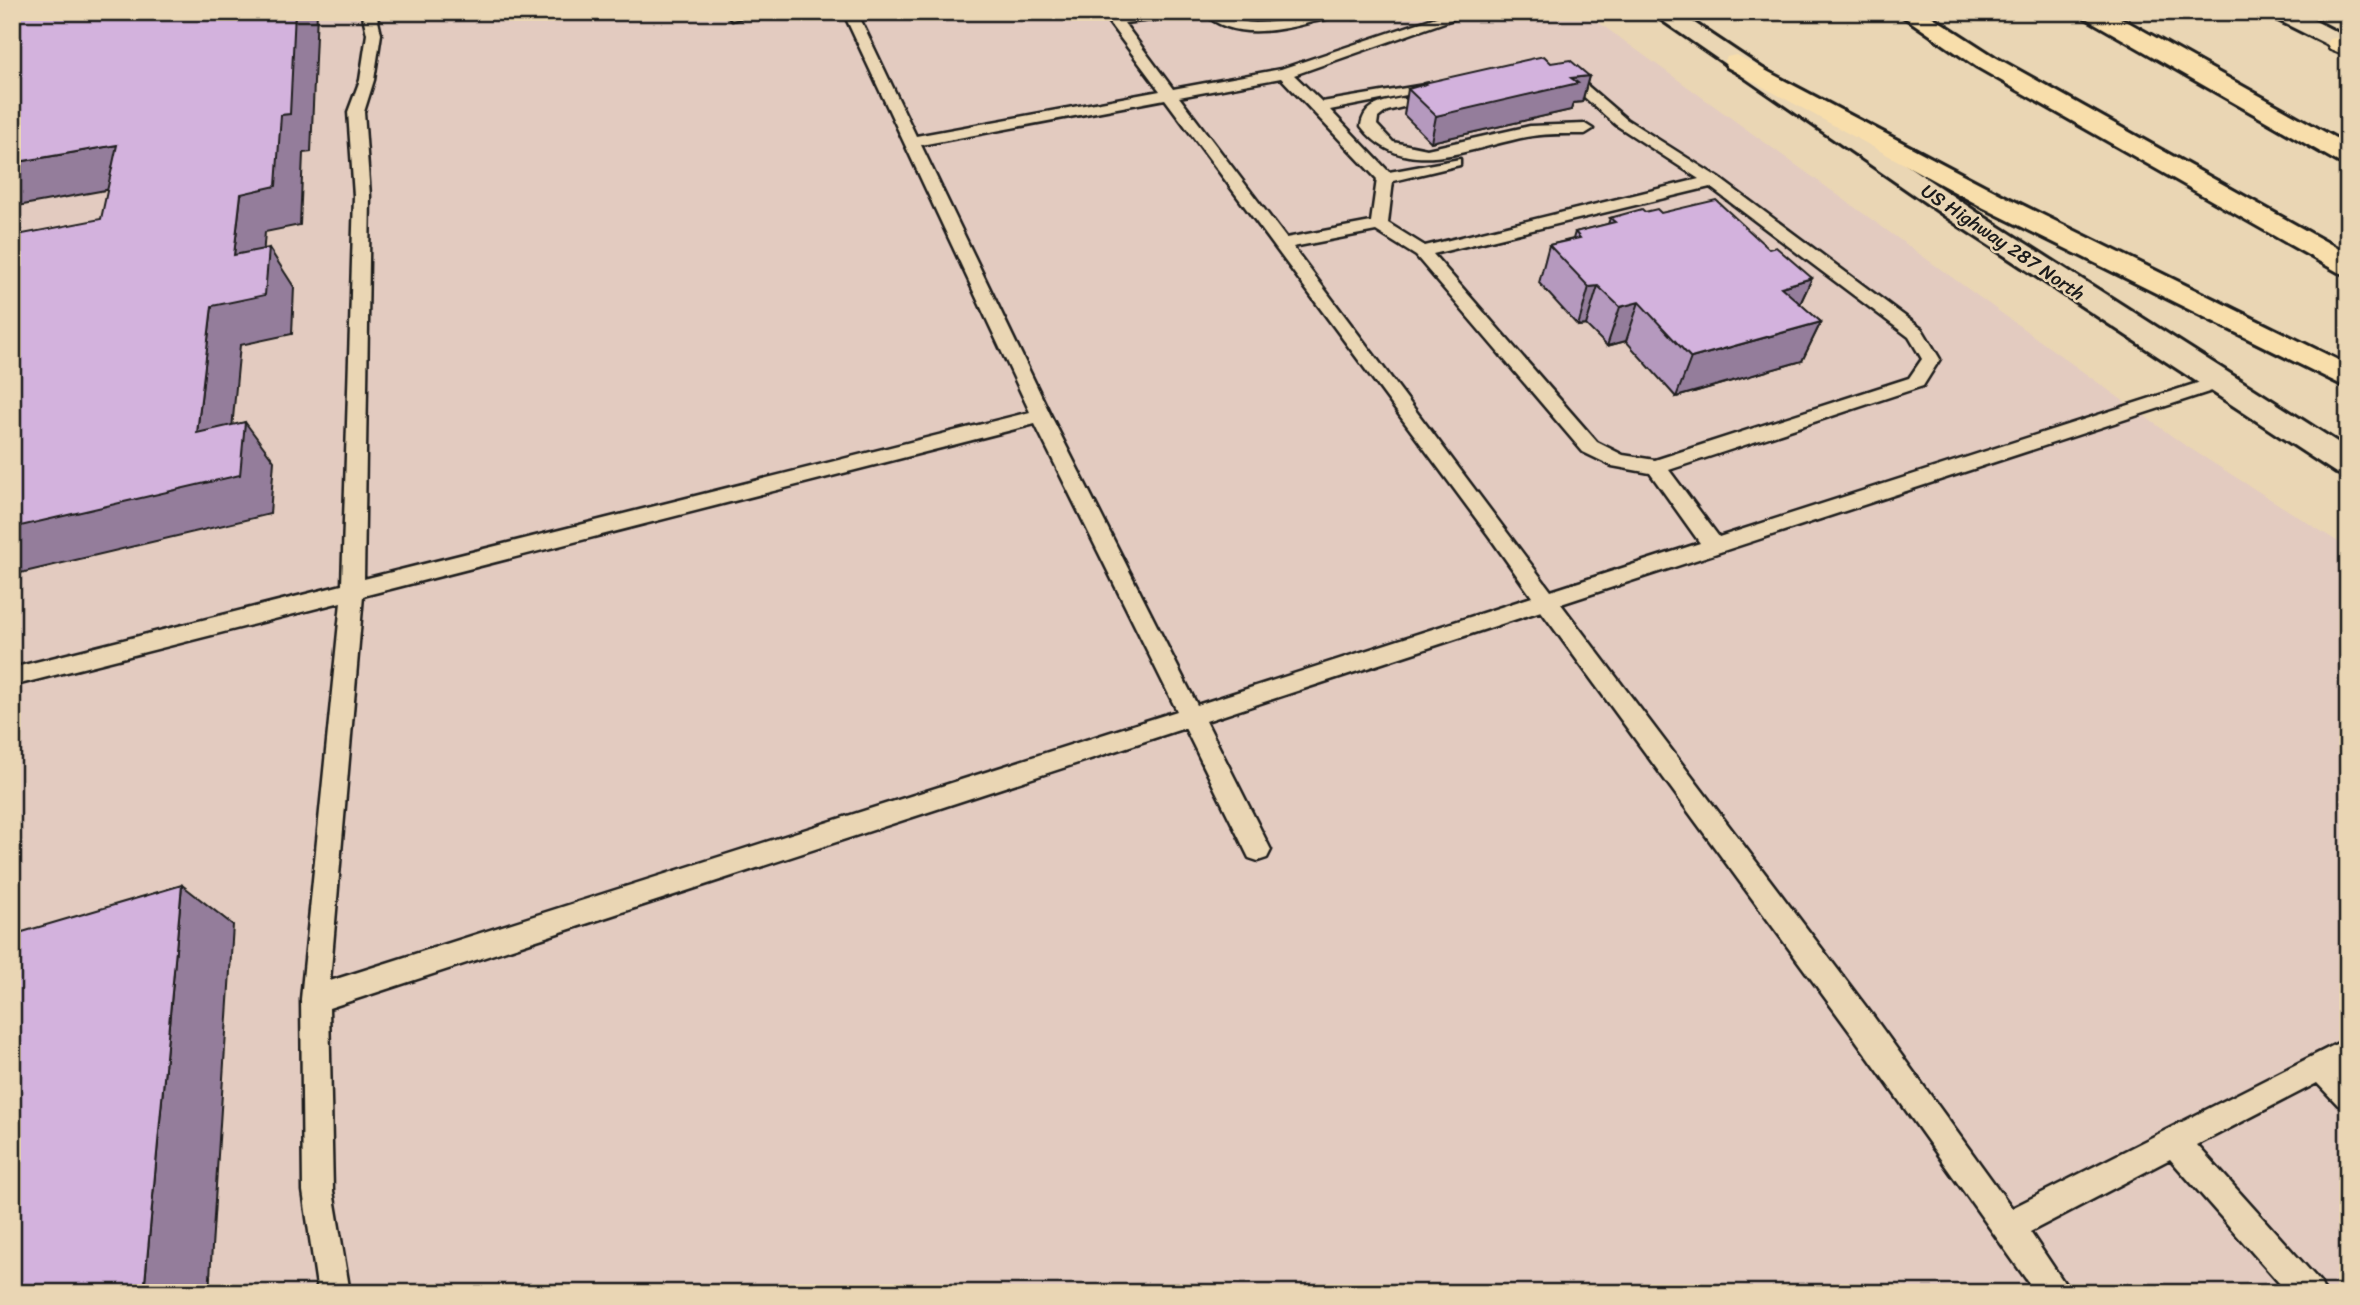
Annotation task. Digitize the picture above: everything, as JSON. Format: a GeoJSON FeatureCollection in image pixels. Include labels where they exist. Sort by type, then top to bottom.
{"type":"FeatureCollection","features":[{"type":"Feature","properties":{"kind":"highway"},"geometry":{"type":"LineString","coordinates":[[1909,12],[1986,62],[2348,266]]}},
{"type":"Feature","properties":{"kind":"highway"},"geometry":{"type":"LineString","coordinates":[[2092,12],[2348,156]]}},
{"type":"Feature","properties":{"kind":"highway"},"geometry":{"type":"LineString","coordinates":[[1736,62],[1994,202],[2348,378]]}},
{"type":"Feature","properties":{"kind":"main road","name":"US Highway 287 North"},"geometry":{"type":"LineString","coordinates":[[1662,12],[2217,383],[2348,466]]}},
{"type":"Feature","properties":{"kind":"main road"},"geometry":{"type":"LineString","coordinates":[[2280,12],[2345,47]]}},
{"type":"Feature","properties":{"kind":"lane"},"geometry":{"type":"LineString","coordinates":[[334,1293],[318,1191],[315,999],[352,589],[362,196],[356,112],[368,80],[374,34],[369,12]]}},
{"type":"Feature","properties":{"kind":"lane"},"geometry":{"type":"LineString","coordinates":[[730,12],[732,16],[754,12]]}},
{"type":"Feature","properties":{"kind":"lane"},"geometry":{"type":"LineString","coordinates":[[850,12],[887,95],[914,141],[1041,416],[1258,850]]}},
{"type":"Feature","properties":{"kind":"lane"},"geometry":{"type":"LineString","coordinates":[[1112,16],[1190,12]]}},
{"type":"Feature","properties":{"kind":"lane"},"geometry":{"type":"LineString","coordinates":[[1210,12],[1220,21],[1250,27],[1279,26],[1336,12]]}},
{"type":"Feature","properties":{"kind":"lane"},"geometry":{"type":"LineString","coordinates":[[914,141],[1284,73],[1466,12]]}},
{"type":"Feature","properties":{"kind":"lane"},"geometry":{"type":"LineString","coordinates":[[1112,16],[1546,600],[1629,717],[2010,1226],[2055,1293]]}},
{"type":"Feature","properties":{"kind":"lane"},"geometry":{"type":"LineString","coordinates":[[1283,244],[1379,225],[1422,252],[1590,447],[1619,461],[1656,467],[1916,382],[1931,359],[1916,333],[1713,181],[1621,122],[1559,68],[1546,70]]}},
{"type":"Feature","properties":{"kind":"lane"},"geometry":{"type":"LineString","coordinates":[[1284,73],[1385,178]]}},
{"type":"Feature","properties":{"kind":"lane"},"geometry":{"type":"LineString","coordinates":[[1319,107],[1450,89],[1382,107],[1370,116],[1369,126],[1387,145],[1402,151],[1427,153],[1530,131],[1585,129]]}},
{"type":"Feature","properties":{"kind":"lane"},"geometry":{"type":"LineString","coordinates":[[1385,178],[1621,122]]}},
{"type":"Feature","properties":{"kind":"lane"},"geometry":{"type":"LineString","coordinates":[[1379,225],[1385,178]]}},
{"type":"Feature","properties":{"kind":"lane"},"geometry":{"type":"LineString","coordinates":[[1422,252],[1713,181]]}},
{"type":"Feature","properties":{"kind":"lane"},"geometry":{"type":"LineString","coordinates":[[315,999],[1193,718],[1713,545],[2217,383]]}},
{"type":"Feature","properties":{"kind":"lane"},"geometry":{"type":"LineString","coordinates":[[12,677],[1041,416]]}},
{"type":"Feature","properties":{"kind":"lane"},"geometry":{"type":"LineString","coordinates":[[1656,467],[1713,545]]}},
{"type":"Feature","properties":{"kind":"lane"},"geometry":{"type":"LineString","coordinates":[[2010,1226],[2348,1052]]}},
{"type":"Feature","properties":{"kind":"lane"},"geometry":{"type":"LineString","coordinates":[[2320,1066],[2348,1095]]}},
{"type":"Feature","properties":{"kind":"lane"},"geometry":{"type":"LineString","coordinates":[[2174,1141],[2309,1293]]}},
{"type":"Feature","properties":{"kind":"shaded area"},"geometry":{"type":"Polygon","coordinates":[[[12,12],[1584,12],[2183,444],[2348,548],[2348,1293],[12,1293],[12,12]]]}},
{"type":"Feature","properties":{"kind":"building"},"geometry":{"type":"Polygon","coordinates":[[[12,12],[295,12],[290,114],[281,115],[276,186],[241,194],[234,255],[269,248],[265,295],[212,306],[197,433],[245,422],[240,475],[12,528],[12,236],[101,219],[117,145],[12,163],[12,12]]]}},
{"type":"Feature","properties":{"kind":"building"},"geometry":{"type":"Polygon","coordinates":[[[1544,56],[1551,63],[1570,60],[1589,76],[1571,78],[1578,83],[1436,116],[1408,89],[1426,84],[1424,83],[1544,56]]]}},
{"type":"Feature","properties":{"kind":"building"},"geometry":{"type":"Polygon","coordinates":[[[1716,200],[1769,249],[1776,247],[1812,278],[1781,287],[1821,322],[1691,358],[1639,302],[1620,307],[1598,286],[1589,287],[1549,245],[1580,238],[1575,232],[1615,222],[1610,218],[1642,209],[1645,212],[1657,209],[1661,213],[1716,200]]]}},
{"type":"Feature","properties":{"kind":"building"},"geometry":{"type":"Polygon","coordinates":[[[182,885],[144,1293],[12,1293],[12,935],[182,885]]]}}]}
